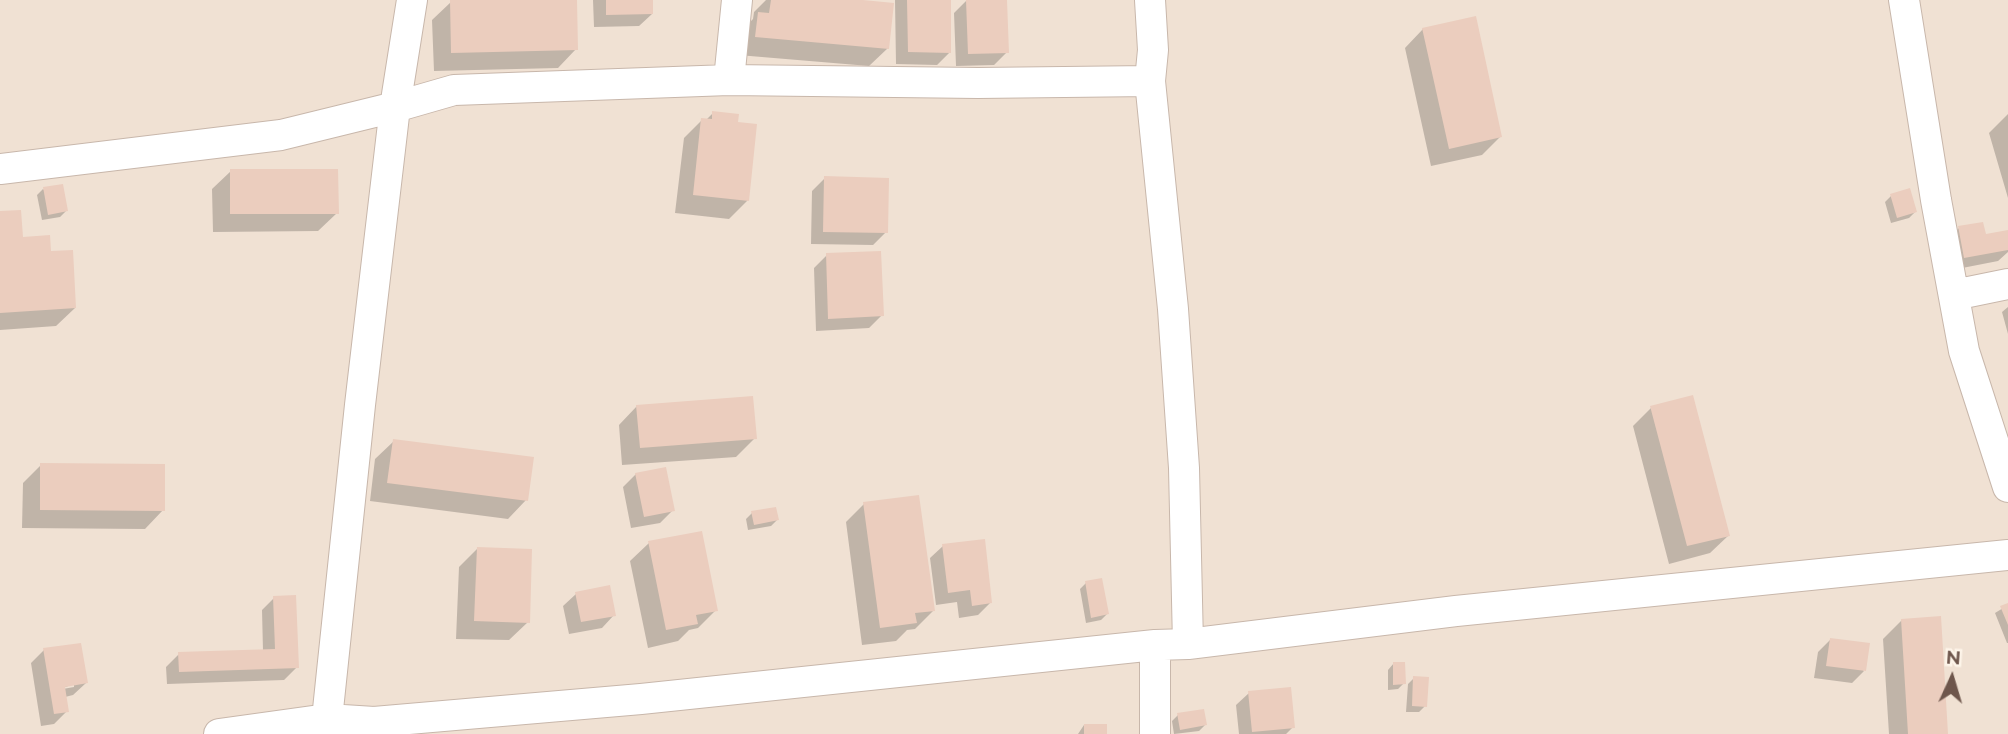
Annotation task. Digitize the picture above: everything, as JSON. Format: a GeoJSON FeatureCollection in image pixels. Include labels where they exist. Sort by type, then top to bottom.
{"type":"FeatureCollection","features":[{"type":"Feature","properties":{"kind":"street"},"geometry":{"type":"LineString","coordinates":[[327,719],[395,107],[412,0]]}},
{"type":"Feature","properties":{"kind":"street"},"geometry":{"type":"LineString","coordinates":[[729,80],[737,0]]}},
{"type":"Feature","properties":{"kind":"street"},"geometry":{"type":"LineString","coordinates":[[1150,0],[1153,50],[1150,81],[1173,309],[1181,428],[1188,644]]}},
{"type":"Feature","properties":{"kind":"street"},"geometry":{"type":"LineString","coordinates":[[1903,0],[1965,351],[2008,487]]}},
{"type":"Feature","properties":{"kind":"street"},"geometry":{"type":"LineString","coordinates":[[0,169],[281,135],[454,90],[729,80],[978,83],[1150,81]]}},
{"type":"Feature","properties":{"kind":"street"},"geometry":{"type":"LineString","coordinates":[[1954,295],[2008,284]]}},
{"type":"Feature","properties":{"kind":"street"},"geometry":{"type":"LineString","coordinates":[[219,734],[327,719],[375,728],[1155,645],[1188,644],[1456,611],[2008,555]]}},
{"type":"Feature","properties":{"kind":"street"},"geometry":{"type":"LineString","coordinates":[[1155,645],[1155,734]]}},
{"type":"Feature","properties":{"kind":"shaded area"},"geometry":{"type":"Polygon","coordinates":[[[0,0],[2008,0],[2008,734],[0,734],[0,0]]]}},
{"type":"Feature","properties":{"kind":"building"},"geometry":{"type":"Polygon","coordinates":[[[450,0],[577,0],[578,50],[451,53],[450,0]]]}},
{"type":"Feature","properties":{"kind":"building"},"geometry":{"type":"Polygon","coordinates":[[[606,0],[653,0],[653,14],[606,15],[606,0]]]}},
{"type":"Feature","properties":{"kind":"building"},"geometry":{"type":"Polygon","coordinates":[[[771,0],[863,0],[894,3],[889,49],[755,37],[758,12],[769,13],[771,0]]]}},
{"type":"Feature","properties":{"kind":"building"},"geometry":{"type":"Polygon","coordinates":[[[907,0],[951,0],[951,53],[908,52],[907,0]]]}},
{"type":"Feature","properties":{"kind":"building"},"geometry":{"type":"Polygon","coordinates":[[[966,0],[1007,0],[1009,53],[968,54],[966,0]]]}},
{"type":"Feature","properties":{"kind":"building"},"geometry":{"type":"Polygon","coordinates":[[[1476,16],[1502,137],[1449,149],[1422,28],[1476,16]]]}},
{"type":"Feature","properties":{"kind":"building"},"geometry":{"type":"Polygon","coordinates":[[[712,111],[739,114],[738,122],[757,124],[749,201],[693,195],[701,118],[712,119],[712,111]]]}},
{"type":"Feature","properties":{"kind":"building"},"geometry":{"type":"Polygon","coordinates":[[[230,169],[338,169],[339,214],[230,214],[230,169]]]}},
{"type":"Feature","properties":{"kind":"building"},"geometry":{"type":"Polygon","coordinates":[[[824,176],[889,178],[888,233],[823,232],[824,176]]]}},
{"type":"Feature","properties":{"kind":"building"},"geometry":{"type":"Polygon","coordinates":[[[63,184],[68,211],[48,215],[43,187],[63,184]]]}},
{"type":"Feature","properties":{"kind":"building"},"geometry":{"type":"Polygon","coordinates":[[[1910,188],[1917,212],[1897,218],[1890,194],[1910,188]]]}},
{"type":"Feature","properties":{"kind":"building"},"geometry":{"type":"Polygon","coordinates":[[[21,210],[23,237],[50,235],[51,251],[73,250],[76,308],[0,313],[0,211],[21,210]]]}},
{"type":"Feature","properties":{"kind":"building"},"geometry":{"type":"Polygon","coordinates":[[[1983,222],[1986,234],[2008,230],[2008,250],[1964,258],[1958,226],[1983,222]]]}},
{"type":"Feature","properties":{"kind":"building"},"geometry":{"type":"Polygon","coordinates":[[[881,251],[884,316],[828,319],[826,253],[881,251]]]}},
{"type":"Feature","properties":{"kind":"building"},"geometry":{"type":"Polygon","coordinates":[[[1693,395],[1730,536],[1687,546],[1650,406],[1693,395]]]}},
{"type":"Feature","properties":{"kind":"building"},"geometry":{"type":"Polygon","coordinates":[[[753,396],[757,439],[640,448],[636,405],[753,396]]]}},
{"type":"Feature","properties":{"kind":"building"},"geometry":{"type":"Polygon","coordinates":[[[393,439],[534,457],[528,501],[387,483],[393,439]]]}},
{"type":"Feature","properties":{"kind":"building"},"geometry":{"type":"Polygon","coordinates":[[[40,463],[165,464],[165,511],[40,510],[40,463]]]}},
{"type":"Feature","properties":{"kind":"building"},"geometry":{"type":"Polygon","coordinates":[[[666,467],[675,511],[644,517],[635,473],[666,467]]]}},
{"type":"Feature","properties":{"kind":"building"},"geometry":{"type":"Polygon","coordinates":[[[919,495],[935,611],[915,613],[917,623],[880,628],[863,502],[919,495]]]}},
{"type":"Feature","properties":{"kind":"building"},"geometry":{"type":"Polygon","coordinates":[[[776,507],[779,520],[754,525],[751,511],[776,507]]]}},
{"type":"Feature","properties":{"kind":"building"},"geometry":{"type":"Polygon","coordinates":[[[702,531],[718,611],[696,615],[698,624],[666,630],[648,541],[702,531]]]}},
{"type":"Feature","properties":{"kind":"building"},"geometry":{"type":"Polygon","coordinates":[[[985,539],[992,603],[972,606],[970,590],[948,593],[942,544],[985,539]]]}},
{"type":"Feature","properties":{"kind":"building"},"geometry":{"type":"Polygon","coordinates":[[[477,547],[532,549],[530,623],[474,621],[477,547]]]}},
{"type":"Feature","properties":{"kind":"building"},"geometry":{"type":"Polygon","coordinates":[[[1102,578],[1109,614],[1091,618],[1085,581],[1102,578]]]}},
{"type":"Feature","properties":{"kind":"building"},"geometry":{"type":"Polygon","coordinates":[[[610,585],[616,616],[581,622],[575,592],[610,585]]]}},
{"type":"Feature","properties":{"kind":"building"},"geometry":{"type":"Polygon","coordinates":[[[296,595],[299,668],[179,672],[178,652],[275,649],[273,596],[296,595]]]}},
{"type":"Feature","properties":{"kind":"building"},"geometry":{"type":"Polygon","coordinates":[[[2008,603],[2008,625],[2000,606],[2008,603]]]}},
{"type":"Feature","properties":{"kind":"building"},"geometry":{"type":"Polygon","coordinates":[[[1941,616],[1948,734],[1908,734],[1901,619],[1941,616]]]}},
{"type":"Feature","properties":{"kind":"building"},"geometry":{"type":"Polygon","coordinates":[[[1830,638],[1870,643],[1866,671],[1826,666],[1830,638]]]}},
{"type":"Feature","properties":{"kind":"building"},"geometry":{"type":"Polygon","coordinates":[[[81,643],[88,683],[65,687],[69,712],[54,714],[43,648],[81,643]]]}},
{"type":"Feature","properties":{"kind":"building"},"geometry":{"type":"Polygon","coordinates":[[[1393,662],[1405,662],[1406,684],[1393,685],[1393,662]]]}},
{"type":"Feature","properties":{"kind":"building"},"geometry":{"type":"Polygon","coordinates":[[[1413,676],[1429,677],[1427,707],[1412,706],[1413,676]]]}},
{"type":"Feature","properties":{"kind":"building"},"geometry":{"type":"Polygon","coordinates":[[[1291,687],[1295,728],[1252,732],[1248,691],[1291,687]]]}},
{"type":"Feature","properties":{"kind":"building"},"geometry":{"type":"Polygon","coordinates":[[[1204,709],[1207,725],[1180,730],[1177,713],[1204,709]]]}},
{"type":"Feature","properties":{"kind":"building"},"geometry":{"type":"Polygon","coordinates":[[[1084,724],[1107,724],[1107,734],[1084,734],[1084,724]]]}}]}
